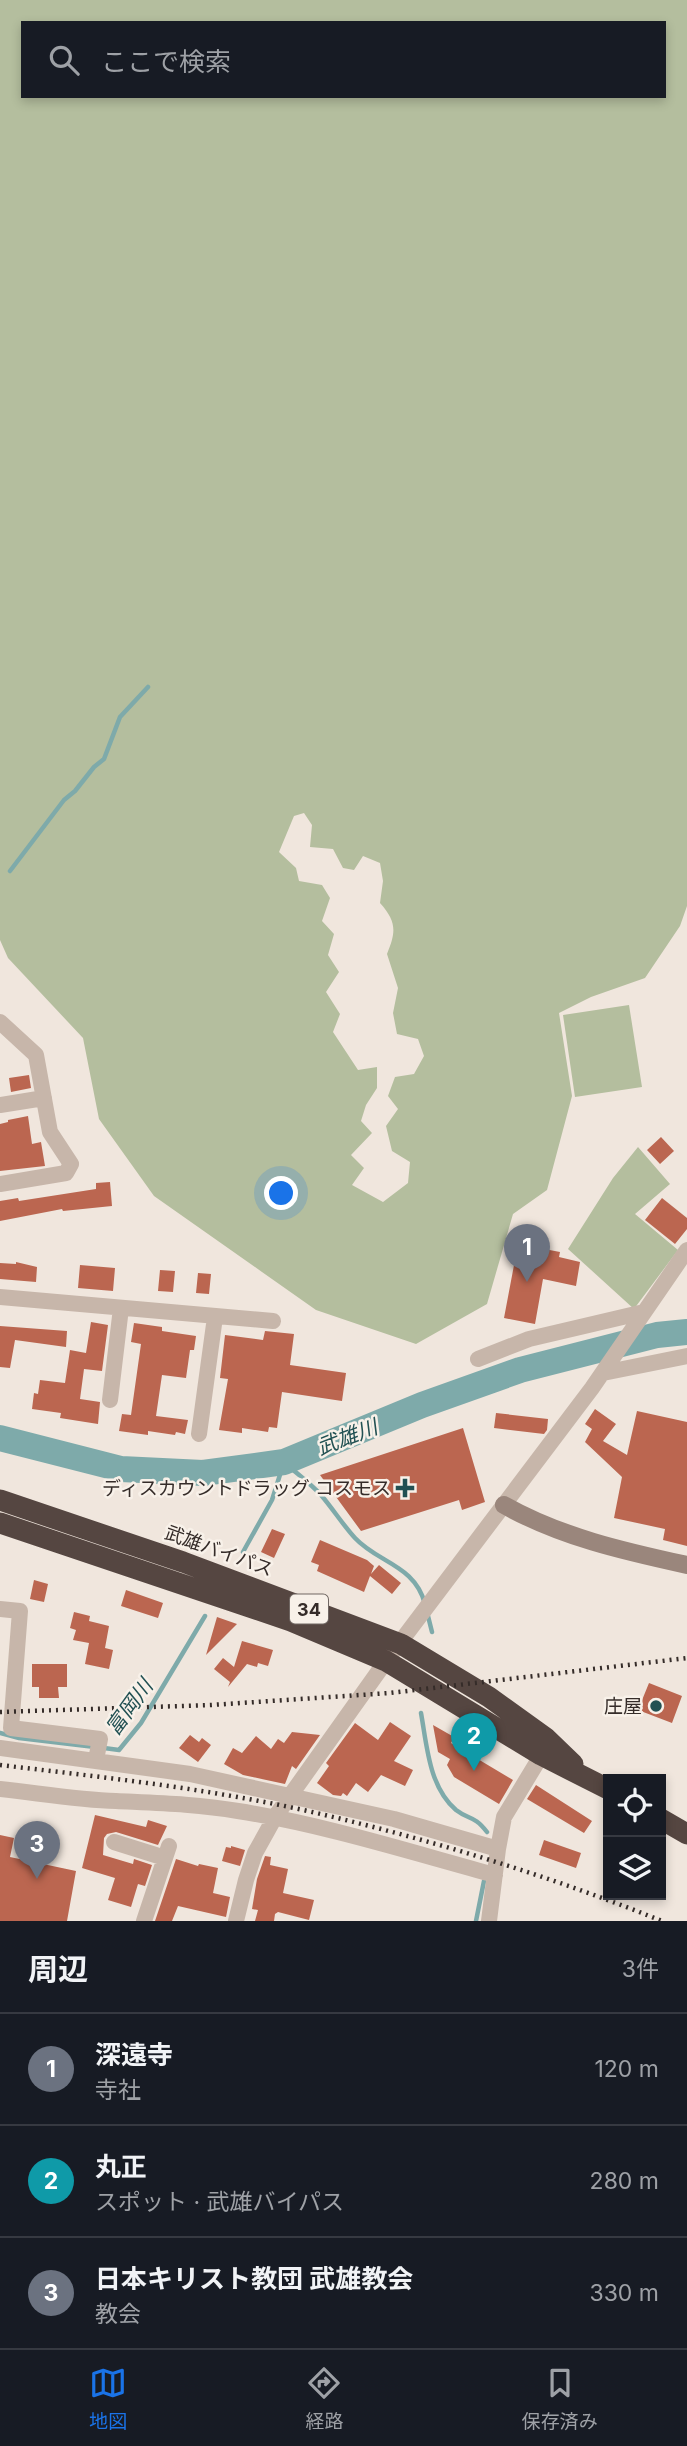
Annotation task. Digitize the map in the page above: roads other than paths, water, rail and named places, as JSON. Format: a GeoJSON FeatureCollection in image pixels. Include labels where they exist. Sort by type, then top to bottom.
{"type":"FeatureCollection","features":[{"type":"Feature","properties":{"kind":"highway","name":"武雄バイパス"},"geometry":{"type":"LineString","coordinates":[[0,1500],[183,1562],[401,1644],[489,1697],[545,1748]]}},
{"type":"Feature","properties":{"kind":"highway","name":"武雄バイパス"},"geometry":{"type":"LineString","coordinates":[[0,1523],[291,1621],[386,1661],[545,1748],[603,1786]]}},
{"type":"Feature","properties":{"kind":"highway"},"geometry":{"type":"LineString","coordinates":[[666,1822],[687,1834]]}},
{"type":"Feature","properties":{"kind":"street"},"geometry":{"type":"LineString","coordinates":[[0,1022],[36,1055],[50,1132],[71,1164],[66,1173],[0,1184]]}},
{"type":"Feature","properties":{"kind":"street"},"geometry":{"type":"LineString","coordinates":[[0,1105],[44,1098]]}},
{"type":"Feature","properties":{"kind":"street"},"geometry":{"type":"LineString","coordinates":[[236,1921],[255,1853],[275,1818],[386,1661],[603,1373],[687,1250]]}},
{"type":"Feature","properties":{"kind":"street"},"geometry":{"type":"LineString","coordinates":[[0,1297],[273,1321]]}},
{"type":"Feature","properties":{"kind":"street"},"geometry":{"type":"LineString","coordinates":[[110,1400],[121,1308]]}},
{"type":"Feature","properties":{"kind":"street"},"geometry":{"type":"LineString","coordinates":[[200,1434],[215,1317]]}},
{"type":"Feature","properties":{"kind":"street"},"geometry":{"type":"LineString","coordinates":[[478,1359],[529,1339],[641,1317]]}},
{"type":"Feature","properties":{"kind":"street"},"geometry":{"type":"LineString","coordinates":[[603,1373],[687,1356]]}},
{"type":"Feature","properties":{"kind":"street"},"geometry":{"type":"LineString","coordinates":[[504,1505],[536,1523],[612,1549],[687,1565]]}},
{"type":"Feature","properties":{"kind":"street"},"geometry":{"type":"LineString","coordinates":[[0,1609],[20,1611],[11,1728],[100,1739],[96,1760]]}},
{"type":"Feature","properties":{"kind":"street"},"geometry":{"type":"LineString","coordinates":[[0,1748],[190,1774],[394,1819],[498,1849]]}},
{"type":"Feature","properties":{"kind":"street"},"geometry":{"type":"LineString","coordinates":[[489,1921],[504,1817],[545,1748]]}},
{"type":"Feature","properties":{"kind":"street"},"geometry":{"type":"LineString","coordinates":[[0,1788],[115,1801],[192,1804],[275,1818],[495,1875]]}},
{"type":"Feature","properties":{"kind":"street"},"geometry":{"type":"LineString","coordinates":[[114,1842],[167,1852],[144,1921]]}},
{"type":"Feature","properties":{"kind":"waterway"},"geometry":{"type":"LineString","coordinates":[[10,871],[64,800],[104,759],[120,717],[148,687]]}},
{"type":"Feature","properties":{"kind":"waterway","name":"武雄川"},"geometry":{"type":"LineString","coordinates":[[0,1438],[121,1469],[203,1473],[284,1462],[422,1405],[520,1370],[657,1335],[687,1332]]}},
{"type":"Feature","properties":{"kind":"waterway"},"geometry":{"type":"LineString","coordinates":[[243,1552],[272,1500],[284,1462],[321,1495],[355,1538],[413,1581],[425,1604]]}},
{"type":"Feature","properties":{"kind":"waterway"},"geometry":{"type":"LineString","coordinates":[[427,1612],[432,1632]]}},
{"type":"Feature","properties":{"kind":"waterway","name":"富岡川"},"geometry":{"type":"LineString","coordinates":[[104,1748],[119,1750],[141,1723],[205,1616]]}},
{"type":"Feature","properties":{"kind":"waterway"},"geometry":{"type":"LineString","coordinates":[[421,1713],[431,1765],[440,1790],[456,1810],[475,1820],[487,1832]]}},
{"type":"Feature","properties":{"kind":"waterway","name":"富岡川"},"geometry":{"type":"LineString","coordinates":[[0,1733],[19,1738],[95,1747]]}},
{"type":"Feature","properties":{"kind":"waterway"},"geometry":{"type":"LineString","coordinates":[[476,1921],[484,1881]]}},
{"type":"Feature","properties":{"kind":"railway"},"geometry":{"type":"LineString","coordinates":[[0,1712],[211,1705],[390,1693],[687,1658]]}},
{"type":"Feature","properties":{"kind":"railway"},"geometry":{"type":"LineString","coordinates":[[0,1765],[207,1792],[329,1816],[498,1862],[662,1921]]}},
{"type":"Feature","properties":{"kind":"place","name":"深遠寺"},"geometry":{"type":"Point","coordinates":[527,1282]}},
{"type":"Feature","properties":{"kind":"place","name":"ディスカウントドラッグ コスモス"},"geometry":{"type":"Point","coordinates":[405,1488]}},
{"type":"Feature","properties":{"kind":"place","name":"庄屋"},"geometry":{"type":"Point","coordinates":[656,1706]}},
{"type":"Feature","properties":{"kind":"place","name":"丸正"},"geometry":{"type":"Point","coordinates":[474,1771]}},
{"type":"Feature","properties":{"kind":"place","name":"日本キリスト教団 武雄教会"},"geometry":{"type":"Point","coordinates":[37,1879]}}]}
